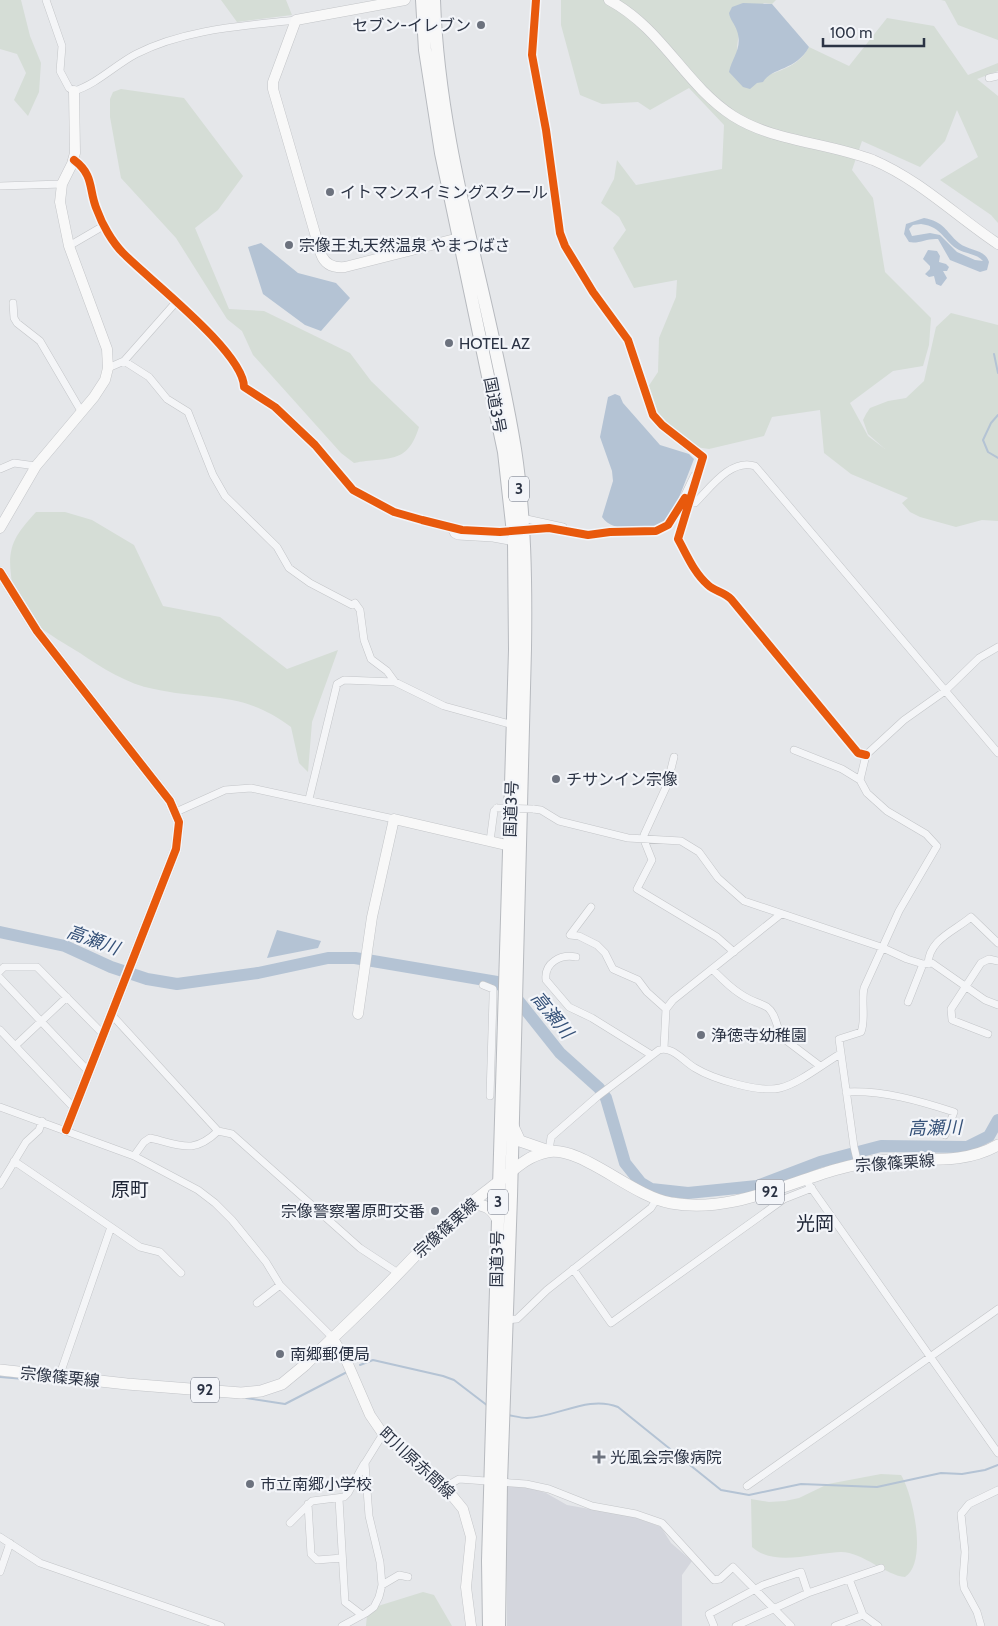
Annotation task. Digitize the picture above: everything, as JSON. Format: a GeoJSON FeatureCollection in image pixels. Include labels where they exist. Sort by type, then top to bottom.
{"type":"FeatureCollection","features":[{"type":"Feature","properties":{"kind":"highway","name":"国道3号"},"geometry":{"type":"LineString","coordinates":[[422,0],[429,81],[440,153],[495,401],[509,485],[514,542],[514,725],[510,846],[512,1171],[506,1320],[497,1420],[489,1626]]}},
{"type":"Feature","properties":{"kind":"highway","name":"国道3号"},"geometry":{"type":"LineString","coordinates":[[434,0],[440,79],[447,130],[508,415],[522,518],[526,640],[510,982]]}},
{"type":"Feature","properties":{"kind":"highway","name":"国道3号"},"geometry":{"type":"LineString","coordinates":[[498,1405],[499,1182],[510,1006]]}},
{"type":"Feature","properties":{"kind":"highway","name":"国道3号"},"geometry":{"type":"LineString","coordinates":[[495,1483],[499,1626]]}},
{"type":"Feature","properties":{"kind":"main road"},"geometry":{"type":"LineString","coordinates":[[513,1126],[520,1141],[549,1151]]}},
{"type":"Feature","properties":{"kind":"main road","name":"宗像篠栗線"},"geometry":{"type":"LineString","coordinates":[[0,1370],[127,1384],[241,1392],[261,1391],[282,1384],[293,1376],[471,1204],[528,1159],[549,1151],[580,1157],[628,1187],[656,1200],[684,1205],[711,1205],[808,1184],[858,1164],[897,1160],[959,1159],[980,1154],[998,1145]]}},
{"type":"Feature","properties":{"kind":"main road"},"geometry":{"type":"LineString","coordinates":[[471,1204],[486,1206],[494,1213],[498,1221]]}},
{"type":"Feature","properties":{"kind":"street"},"geometry":{"type":"LineString","coordinates":[[46,0],[62,46],[60,71],[69,88],[74,91]]}},
{"type":"Feature","properties":{"kind":"street"},"geometry":{"type":"LineString","coordinates":[[74,91],[136,54],[164,42],[210,31],[296,20],[406,0]]}},
{"type":"Feature","properties":{"kind":"street"},"geometry":{"type":"LineString","coordinates":[[536,0],[532,54],[546,130],[560,233],[565,246],[593,292],[628,340],[653,414],[662,425],[703,457],[702,467],[678,539],[695,570],[709,587],[726,593],[858,753],[866,755]]}},
{"type":"Feature","properties":{"kind":"street"},"geometry":{"type":"LineString","coordinates":[[609,0],[626,9],[646,26],[713,101],[733,116],[780,136],[833,147],[884,166],[934,196],[998,244]]}},
{"type":"Feature","properties":{"kind":"street"},"geometry":{"type":"LineString","coordinates":[[296,20],[273,82],[273,90],[323,258],[331,266],[345,267],[459,238]]}},
{"type":"Feature","properties":{"kind":"street"},"geometry":{"type":"LineString","coordinates":[[989,78],[998,76]]}},
{"type":"Feature","properties":{"kind":"street"},"geometry":{"type":"LineString","coordinates":[[0,528],[36,466],[105,380],[108,368],[107,349],[69,246],[60,202],[62,184],[74,160],[74,91]]}},
{"type":"Feature","properties":{"kind":"street"},"geometry":{"type":"LineString","coordinates":[[74,160],[88,173],[96,208],[124,254],[201,325],[240,370],[244,387],[275,407],[316,445],[353,490],[394,512],[451,528],[500,532]]}},
{"type":"Feature","properties":{"kind":"street"},"geometry":{"type":"LineString","coordinates":[[0,186],[62,184]]}},
{"type":"Feature","properties":{"kind":"street"},"geometry":{"type":"LineString","coordinates":[[69,246],[105,225]]}},
{"type":"Feature","properties":{"kind":"street"},"geometry":{"type":"LineString","coordinates":[[108,368],[124,361],[177,301]]}},
{"type":"Feature","properties":{"kind":"street"},"geometry":{"type":"LineString","coordinates":[[13,303],[14,318],[40,341],[81,411]]}},
{"type":"Feature","properties":{"kind":"street"},"geometry":{"type":"LineString","coordinates":[[124,361],[149,377],[167,399],[188,412],[213,475],[225,496],[276,547],[289,568],[299,577],[325,592],[352,605],[355,603],[360,610],[364,640],[371,659],[387,671],[395,682]]}},
{"type":"Feature","properties":{"kind":"street"},"geometry":{"type":"LineString","coordinates":[[0,469],[14,462],[36,466]]}},
{"type":"Feature","properties":{"kind":"street"},"geometry":{"type":"LineString","coordinates":[[690,502],[696,503],[728,471],[744,464],[755,466],[998,753]]}},
{"type":"Feature","properties":{"kind":"street"},"geometry":{"type":"LineString","coordinates":[[522,518],[547,522],[588,535],[610,532],[656,531],[664,528],[674,518],[696,470],[702,467]]}},
{"type":"Feature","properties":{"kind":"street"},"geometry":{"type":"LineString","coordinates":[[451,528],[454,534],[458,536],[493,538],[514,542]]}},
{"type":"Feature","properties":{"kind":"street"},"geometry":{"type":"LineString","coordinates":[[531,529],[571,531]]}},
{"type":"Feature","properties":{"kind":"street"},"geometry":{"type":"LineString","coordinates":[[0,572],[37,631],[159,786],[176,812],[179,830],[176,849],[66,1130]]}},
{"type":"Feature","properties":{"kind":"street"},"geometry":{"type":"LineString","coordinates":[[860,780],[866,755],[904,720],[945,691],[979,658],[998,647]]}},
{"type":"Feature","properties":{"kind":"street"},"geometry":{"type":"LineString","coordinates":[[309,799],[336,684],[344,680],[395,682],[444,706],[514,725]]}},
{"type":"Feature","properties":{"kind":"street"},"geometry":{"type":"LineString","coordinates":[[794,750],[842,769],[860,780],[867,793],[887,811],[926,834],[936,846],[915,880],[881,947],[864,988],[862,999],[864,1026],[861,1032],[839,1039],[858,1164]]}},
{"type":"Feature","properties":{"kind":"street"},"geometry":{"type":"LineString","coordinates":[[674,757],[667,785],[644,840],[652,860],[636,889],[717,937],[734,952]]}},
{"type":"Feature","properties":{"kind":"street"},"geometry":{"type":"LineString","coordinates":[[176,812],[205,797],[225,790],[262,788],[510,846]]}},
{"type":"Feature","properties":{"kind":"street"},"geometry":{"type":"LineString","coordinates":[[490,841],[494,811],[498,808],[541,810],[559,821],[644,840],[681,841],[699,852],[718,878],[744,901],[926,964],[932,963],[985,1000],[998,1005]]}},
{"type":"Feature","properties":{"kind":"street"},"geometry":{"type":"LineString","coordinates":[[358,1014],[372,917],[394,819]]}},
{"type":"Feature","properties":{"kind":"street"},"geometry":{"type":"LineString","coordinates":[[591,907],[570,936],[579,936],[597,945],[605,953],[613,969],[638,980],[647,992],[666,1009]]}},
{"type":"Feature","properties":{"kind":"street"},"geometry":{"type":"LineString","coordinates":[[664,1048],[666,1009],[673,1000],[781,914]]}},
{"type":"Feature","properties":{"kind":"street"},"geometry":{"type":"LineString","coordinates":[[908,1002],[940,937],[971,917],[998,943]]}},
{"type":"Feature","properties":{"kind":"street"},"geometry":{"type":"LineString","coordinates":[[576,957],[567,955],[552,962],[547,969],[546,980],[569,1007],[592,1018],[650,1054]]}},
{"type":"Feature","properties":{"kind":"street"},"geometry":{"type":"LineString","coordinates":[[988,1034],[952,1020],[951,1009],[981,963],[997,958]]}},
{"type":"Feature","properties":{"kind":"street"},"geometry":{"type":"LineString","coordinates":[[0,971],[4,967],[37,967],[103,1034]]}},
{"type":"Feature","properties":{"kind":"street"},"geometry":{"type":"LineString","coordinates":[[713,970],[726,984],[768,1008],[775,1018],[778,1032],[783,1038],[820,1066]]}},
{"type":"Feature","properties":{"kind":"street"},"geometry":{"type":"LineString","coordinates":[[0,978],[88,1071]]}},
{"type":"Feature","properties":{"kind":"street"},"geometry":{"type":"LineString","coordinates":[[483,985],[493,988],[490,1096]]}},
{"type":"Feature","properties":{"kind":"street"},"geometry":{"type":"LineString","coordinates":[[16,1045],[67,997]]}},
{"type":"Feature","properties":{"kind":"street"},"geometry":{"type":"LineString","coordinates":[[111,1014],[218,1131],[232,1134],[360,1248],[398,1273]]}},
{"type":"Feature","properties":{"kind":"street"},"geometry":{"type":"LineString","coordinates":[[0,1030],[74,1108]]}},
{"type":"Feature","properties":{"kind":"street"},"geometry":{"type":"LineString","coordinates":[[549,1151],[551,1137],[650,1054],[664,1048],[671,1050],[695,1068],[711,1075],[742,1085],[768,1089],[780,1088],[840,1054]]}},
{"type":"Feature","properties":{"kind":"street"},"geometry":{"type":"LineString","coordinates":[[846,1092],[862,1091],[905,1098],[954,1112],[945,1135]]}},
{"type":"Feature","properties":{"kind":"street"},"geometry":{"type":"LineString","coordinates":[[0,1107],[134,1156],[198,1190],[215,1203],[266,1262],[280,1285],[332,1337]]}},
{"type":"Feature","properties":{"kind":"street"},"geometry":{"type":"LineString","coordinates":[[0,1185],[26,1142],[39,1130],[42,1122]]}},
{"type":"Feature","properties":{"kind":"street"},"geometry":{"type":"LineString","coordinates":[[134,1156],[144,1142],[150,1138],[193,1147],[205,1144],[218,1131]]}},
{"type":"Feature","properties":{"kind":"street"},"geometry":{"type":"LineString","coordinates":[[14,1161],[140,1247],[160,1252],[181,1274]]}},
{"type":"Feature","properties":{"kind":"street"},"geometry":{"type":"LineString","coordinates":[[573,1270],[611,1323],[784,1199],[808,1184],[998,1453]]}},
{"type":"Feature","properties":{"kind":"street"},"geometry":{"type":"LineString","coordinates":[[506,1320],[517,1319],[573,1270],[651,1208],[656,1200]]}},
{"type":"Feature","properties":{"kind":"street"},"geometry":{"type":"LineString","coordinates":[[60,1377],[111,1227]]}},
{"type":"Feature","properties":{"kind":"street"},"geometry":{"type":"LineString","coordinates":[[256,1303],[280,1285]]}},
{"type":"Feature","properties":{"kind":"street"},"geometry":{"type":"LineString","coordinates":[[747,1486],[998,1309]]}},
{"type":"Feature","properties":{"kind":"street","name":"町川原赤間線"},"geometry":{"type":"LineString","coordinates":[[332,1337],[347,1362],[370,1415],[383,1434],[445,1487],[464,1509],[470,1525],[472,1546],[466,1587],[470,1626]]}},
{"type":"Feature","properties":{"kind":"street"},"geometry":{"type":"LineString","coordinates":[[290,1522],[308,1504],[320,1499],[339,1499],[348,1492],[383,1434]]}},
{"type":"Feature","properties":{"kind":"street"},"geometry":{"type":"LineString","coordinates":[[342,1626],[374,1607],[380,1597],[382,1585],[380,1562],[369,1516],[364,1463]]}},
{"type":"Feature","properties":{"kind":"street"},"geometry":{"type":"LineString","coordinates":[[445,1487],[459,1479],[526,1484],[549,1489],[592,1506],[636,1514],[662,1524],[714,1580],[720,1579],[734,1567],[791,1626]]}},
{"type":"Feature","properties":{"kind":"street"},"geometry":{"type":"LineString","coordinates":[[981,1626],[977,1612],[964,1588],[965,1552],[961,1514],[969,1504],[998,1490]]}},
{"type":"Feature","properties":{"kind":"street"},"geometry":{"type":"LineString","coordinates":[[339,1499],[345,1602],[362,1615]]}},
{"type":"Feature","properties":{"kind":"street"},"geometry":{"type":"LineString","coordinates":[[308,1504],[311,1554],[317,1560],[342,1558]]}},
{"type":"Feature","properties":{"kind":"street"},"geometry":{"type":"LineString","coordinates":[[0,1537],[40,1563],[221,1626]]}},
{"type":"Feature","properties":{"kind":"street"},"geometry":{"type":"LineString","coordinates":[[0,1572],[10,1543]]}},
{"type":"Feature","properties":{"kind":"street"},"geometry":{"type":"LineString","coordinates":[[736,1626],[808,1594],[881,1568]]}},
{"type":"Feature","properties":{"kind":"street"},"geometry":{"type":"LineString","coordinates":[[714,1626],[709,1614],[763,1585],[801,1572],[808,1594]]}},
{"type":"Feature","properties":{"kind":"street"},"geometry":{"type":"LineString","coordinates":[[382,1585],[399,1576],[408,1578]]}},
{"type":"Feature","properties":{"kind":"street"},"geometry":{"type":"LineString","coordinates":[[849,1579],[863,1615],[878,1626]]}},
{"type":"Feature","properties":{"kind":"street"},"geometry":{"type":"LineString","coordinates":[[835,1626],[863,1615]]}},
{"type":"Feature","properties":{"kind":"shaded area"},"geometry":{"type":"Polygon","coordinates":[[[0,0],[21,0],[30,36],[41,63],[39,92],[28,116],[14,100],[26,73],[17,54],[0,49],[0,0]]]}},
{"type":"Feature","properties":{"kind":"shaded area"},"geometry":{"type":"Polygon","coordinates":[[[221,0],[286,0],[292,15],[237,22],[221,0]]]}},
{"type":"Feature","properties":{"kind":"shaded area"},"geometry":{"type":"Polygon","coordinates":[[[561,0],[776,0],[772,4],[764,3],[741,30],[737,46],[738,80],[751,83],[756,83],[793,64],[802,57],[809,47],[849,66],[887,18],[934,26],[968,75],[998,63],[998,71],[977,79],[998,96],[998,223],[991,215],[940,180],[978,157],[957,110],[945,141],[920,167],[862,141],[852,170],[873,198],[885,272],[931,318],[929,345],[923,366],[893,371],[850,403],[868,436],[885,449],[868,434],[863,420],[870,408],[888,401],[906,398],[924,381],[936,327],[951,313],[998,325],[998,521],[982,520],[956,527],[920,517],[910,512],[902,503],[908,498],[851,474],[824,453],[820,410],[772,417],[764,436],[709,449],[696,447],[662,422],[646,390],[658,372],[659,338],[676,297],[677,280],[634,288],[613,248],[626,230],[619,217],[601,203],[614,179],[617,160],[636,185],[722,169],[724,125],[689,88],[650,110],[638,102],[602,104],[580,95],[561,25],[561,0]]]}},
{"type":"Feature","properties":{"kind":"shaded area"},"geometry":{"type":"Polygon","coordinates":[[[941,0],[998,0],[998,40],[958,25],[945,1],[941,0]]]}},
{"type":"Feature","properties":{"kind":"shaded area"},"geometry":{"type":"Polygon","coordinates":[[[121,89],[184,98],[243,176],[218,210],[195,228],[229,309],[264,311],[350,353],[371,381],[419,427],[409,448],[402,454],[386,459],[354,463],[341,453],[253,355],[242,331],[227,319],[176,238],[121,178],[110,117],[110,99],[113,92],[121,89]]]}},
{"type":"Feature","properties":{"kind":"shaded area"},"geometry":{"type":"Polygon","coordinates":[[[36,512],[65,512],[92,520],[134,545],[163,606],[220,617],[287,669],[338,650],[312,722],[308,772],[299,763],[291,727],[273,715],[257,707],[240,702],[144,687],[106,670],[32,621],[18,606],[14,598],[10,565],[12,547],[15,540],[36,512]]]}},
{"type":"Feature","properties":{"kind":"shaded area"},"geometry":{"type":"Polygon","coordinates":[[[881,1474],[901,1475],[906,1484],[914,1512],[917,1544],[916,1558],[912,1569],[905,1577],[890,1573],[865,1559],[848,1553],[840,1552],[782,1558],[761,1553],[752,1547],[751,1499],[769,1502],[785,1501],[799,1498],[828,1484],[881,1474]]]}},
{"type":"Feature","properties":{"kind":"shaded area"},"geometry":{"type":"Polygon","coordinates":[[[507,1486],[530,1488],[546,1493],[567,1505],[634,1517],[661,1527],[671,1543],[692,1561],[682,1575],[682,1626],[507,1626],[507,1486]]]}},
{"type":"Feature","properties":{"kind":"shaded area"},"geometry":{"type":"Polygon","coordinates":[[[423,1592],[434,1595],[452,1626],[366,1626],[367,1615],[378,1606],[423,1592]]]}},
{"type":"Feature","properties":{"kind":"water"},"geometry":{"type":"Polygon","coordinates":[[[743,3],[772,4],[809,47],[804,55],[791,65],[772,74],[763,82],[757,83],[750,89],[743,87],[729,72],[738,47],[739,37],[729,13],[732,7],[743,3]]]}},
{"type":"Feature","properties":{"kind":"water"},"geometry":{"type":"Polygon","coordinates":[[[924,218],[936,222],[963,246],[984,255],[989,262],[987,270],[980,272],[950,260],[938,239],[909,242],[904,234],[906,224],[924,218]],[[921,224],[913,225],[909,229],[912,236],[930,233],[940,235],[957,252],[975,260],[983,261],[975,255],[959,250],[949,243],[938,231],[921,224]]]}},
{"type":"Feature","properties":{"kind":"water"},"geometry":{"type":"Polygon","coordinates":[[[261,243],[298,273],[336,283],[350,298],[321,331],[305,325],[263,294],[248,247],[261,243]]]}},
{"type":"Feature","properties":{"kind":"water"},"geometry":{"type":"Polygon","coordinates":[[[928,250],[937,251],[940,256],[939,262],[949,267],[947,271],[943,271],[947,278],[941,286],[936,284],[934,276],[929,277],[925,274],[930,269],[930,266],[923,259],[928,250]]]}},
{"type":"Feature","properties":{"kind":"water"},"geometry":{"type":"Polygon","coordinates":[[[615,394],[620,396],[623,403],[660,445],[689,454],[694,459],[675,508],[661,525],[621,528],[613,526],[602,517],[613,481],[612,471],[600,437],[608,397],[615,394]]]}},
{"type":"Feature","properties":{"kind":"water"},"geometry":{"type":"Polygon","coordinates":[[[277,930],[321,941],[318,948],[267,958],[277,930]]]}},
{"type":"Feature","properties":{"kind":"waterway"},"geometry":{"type":"LineString","coordinates":[[994,354],[998,373]]}},
{"type":"Feature","properties":{"kind":"waterway"},"geometry":{"type":"LineString","coordinates":[[998,415],[991,423],[983,440],[988,452],[998,458]]}},
{"type":"Feature","properties":{"kind":"waterway","name":"高瀬川"},"geometry":{"type":"LineString","coordinates":[[0,932],[65,946],[111,967],[147,979],[177,984],[258,973],[328,958],[355,958],[497,982],[517,999],[560,1053],[599,1088],[606,1098],[625,1163],[641,1183],[651,1189],[688,1193],[757,1186],[820,1162],[881,1146],[967,1147],[989,1136],[998,1120]]}},
{"type":"Feature","properties":{"kind":"waterway"},"geometry":{"type":"LineString","coordinates":[[360,1365],[373,1360],[443,1376],[454,1380],[488,1406]]}},
{"type":"Feature","properties":{"kind":"waterway"},"geometry":{"type":"LineString","coordinates":[[246,1398],[285,1404],[347,1372]]}},
{"type":"Feature","properties":{"kind":"waterway"},"geometry":{"type":"LineString","coordinates":[[0,1377],[60,1382]]}},
{"type":"Feature","properties":{"kind":"waterway"},"geometry":{"type":"LineString","coordinates":[[508,1415],[525,1418],[539,1417],[584,1405],[595,1404],[607,1404],[618,1407],[721,1490],[749,1495],[801,1484],[877,1487],[941,1473],[962,1474],[985,1470],[998,1465]]}},
{"type":"Feature","properties":{"kind":"cycle path"},"geometry":{"type":"LineString","coordinates":[[536,0],[532,55],[546,130],[560,233],[565,246],[593,292],[628,340],[653,415],[662,425],[703,457],[678,539],[691,564],[703,580],[710,587],[731,599],[858,753],[866,755]]}},
{"type":"Feature","properties":{"kind":"cycle path"},"geometry":{"type":"LineString","coordinates":[[74,160],[81,166],[88,177],[99,215],[119,249],[212,336],[229,355],[240,372],[244,387],[275,407],[315,445],[353,490],[394,512],[462,530],[500,532],[549,528],[588,535],[610,532],[656,531],[668,525],[685,498]]}},
{"type":"Feature","properties":{"kind":"cycle path"},"geometry":{"type":"LineString","coordinates":[[0,572],[37,631],[170,801],[179,822],[176,849],[66,1130]]}},
{"type":"Feature","properties":{"kind":"place","name":"セブン-イレブン"},"geometry":{"type":"Point","coordinates":[481,25]}},
{"type":"Feature","properties":{"kind":"place","name":"イトマンスイミングスクール"},"geometry":{"type":"Point","coordinates":[330,192]}},
{"type":"Feature","properties":{"kind":"place","name":"宗像王丸天然温泉 やまつばさ"},"geometry":{"type":"Point","coordinates":[289,245]}},
{"type":"Feature","properties":{"kind":"place","name":"HOTEL AZ"},"geometry":{"type":"Point","coordinates":[449,343]}},
{"type":"Feature","properties":{"kind":"place","name":"チサンイン宗像"},"geometry":{"type":"Point","coordinates":[556,779]}},
{"type":"Feature","properties":{"kind":"place","name":"浄徳寺幼稚園"},"geometry":{"type":"Point","coordinates":[701,1035]}},
{"type":"Feature","properties":{"kind":"place","name":"宗像警察署原町交番"},"geometry":{"type":"Point","coordinates":[435,1211]}},
{"type":"Feature","properties":{"kind":"place","name":"南郷郵便局"},"geometry":{"type":"Point","coordinates":[280,1354]}},
{"type":"Feature","properties":{"kind":"place","name":"光風会宗像病院"},"geometry":{"type":"Point","coordinates":[599,1457]}},
{"type":"Feature","properties":{"kind":"place","name":"市立南郷小学校"},"geometry":{"type":"Point","coordinates":[250,1484]}},
{"type":"Feature","properties":{"kind":"district","name":"原町"},"geometry":{"type":"Point","coordinates":[130,1189]}},
{"type":"Feature","properties":{"kind":"district","name":"光岡"},"geometry":{"type":"Point","coordinates":[815,1223]}}]}
